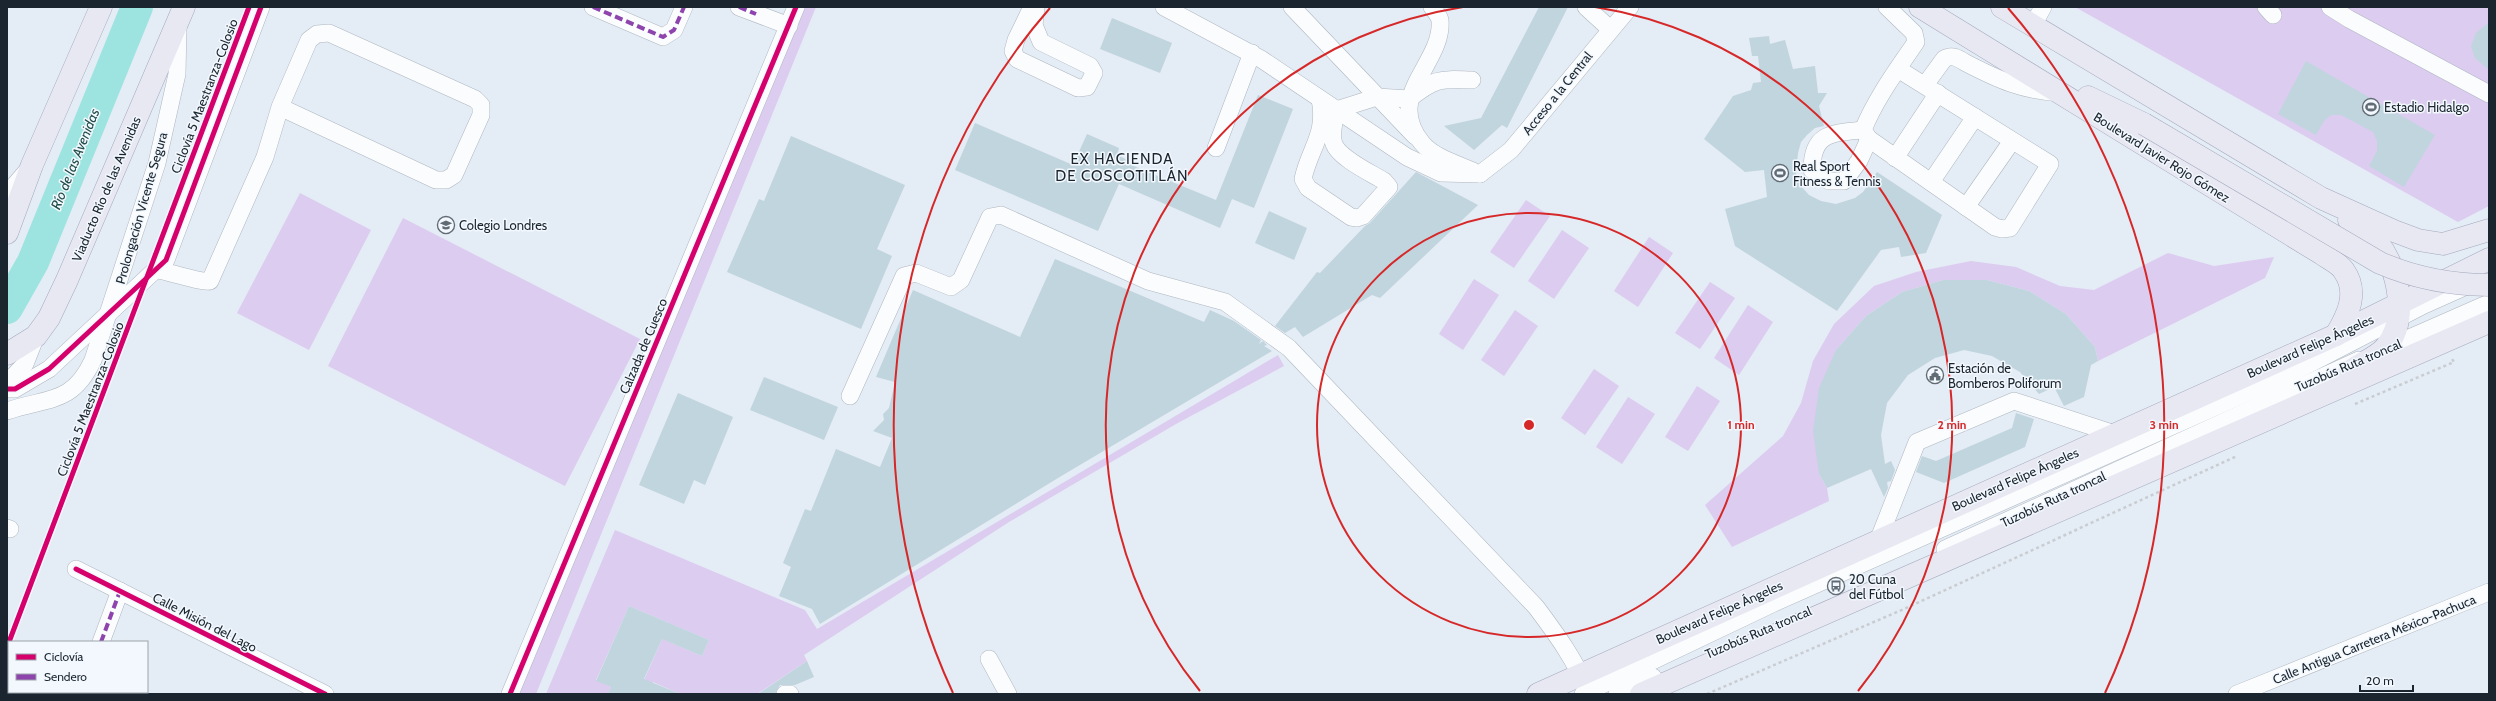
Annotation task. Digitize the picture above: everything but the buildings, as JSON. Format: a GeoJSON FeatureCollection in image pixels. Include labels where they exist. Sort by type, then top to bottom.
{"type":"FeatureCollection","features":[{"type":"Feature","properties":{"kind":"main road"},"geometry":{"type":"LineString","coordinates":[[7,233],[32,165],[101,7]]}},
{"type":"Feature","properties":{"kind":"main road","name":"Boulevard Javier Rojo Gómez"},"geometry":{"type":"LineString","coordinates":[[1920,7],[2322,254],[2344,270],[2350,283],[2352,296],[2349,311],[2336,335]]}},
{"type":"Feature","properties":{"kind":"main road"},"geometry":{"type":"LineString","coordinates":[[2002,7],[2038,16],[2182,114],[2321,198],[2377,242],[2394,268],[2398,312],[2391,339],[2384,349],[2352,370],[2324,396]]}},
{"type":"Feature","properties":{"kind":"main road","name":"Viaducto Río de las Avenidas"},"geometry":{"type":"LineString","coordinates":[[7,354],[36,336],[49,318],[67,280],[181,13]]}},
{"type":"Feature","properties":{"kind":"main road"},"geometry":{"type":"LineString","coordinates":[[1977,43],[2144,124],[2380,263],[2405,274],[2430,280],[2460,285],[2489,285]]}},
{"type":"Feature","properties":{"kind":"main road"},"geometry":{"type":"LineString","coordinates":[[2182,114],[2238,159],[2332,217],[2345,227],[2350,237],[2347,249],[2340,255],[2322,254]]}},
{"type":"Feature","properties":{"kind":"main road"},"geometry":{"type":"LineString","coordinates":[[2321,198],[2418,240],[2443,244],[2489,230]]}},
{"type":"Feature","properties":{"kind":"main road","name":"Boulevard Felipe Ángeles"},"geometry":{"type":"LineString","coordinates":[[1538,694],[1586,688],[1878,541],[2336,335],[2398,312],[2489,259]]}},
{"type":"Feature","properties":{"kind":"main road"},"geometry":{"type":"LineString","coordinates":[[1645,693],[2324,396],[2489,322]]}},
{"type":"Feature","properties":{"kind":"street"},"geometry":{"type":"LineString","coordinates":[[7,389],[15,389],[49,370],[158,270],[166,260],[261,7]]}},
{"type":"Feature","properties":{"kind":"street"},"geometry":{"type":"LineString","coordinates":[[593,7],[663,37],[674,30],[684,7]]}},
{"type":"Feature","properties":{"kind":"street"},"geometry":{"type":"LineString","coordinates":[[739,7],[789,26]]}},
{"type":"Feature","properties":{"kind":"street","name":"Calzada de Cuesco"},"geometry":{"type":"LineString","coordinates":[[510,694],[796,7]]}},
{"type":"Feature","properties":{"kind":"street"},"geometry":{"type":"LineString","coordinates":[[1032,7],[1016,40],[1013,51],[1017,59],[1078,88],[1087,87],[1094,73],[1090,66],[1041,42],[1034,25],[1036,7]]}},
{"type":"Feature","properties":{"kind":"street"},"geometry":{"type":"LineString","coordinates":[[1164,7],[1257,56],[1407,157],[1441,173],[1480,174]]}},
{"type":"Feature","properties":{"kind":"street"},"geometry":{"type":"LineString","coordinates":[[1292,7],[1422,144],[1445,159],[1480,174]]}},
{"type":"Feature","properties":{"kind":"street"},"geometry":{"type":"LineString","coordinates":[[1422,144],[1411,124],[1409,99],[1438,36],[1440,19],[1432,7]]}},
{"type":"Feature","properties":{"kind":"street"},"geometry":{"type":"LineString","coordinates":[[1586,7],[1610,29]]}},
{"type":"Feature","properties":{"kind":"street","name":"Acceso a la Central"},"geometry":{"type":"LineString","coordinates":[[1480,174],[1511,150],[1610,29],[1630,7]]}},
{"type":"Feature","properties":{"kind":"street"},"geometry":{"type":"LineString","coordinates":[[1887,7],[1917,38],[1916,42],[1898,69],[1871,110],[1866,135],[1895,158],[1995,227],[2002,230],[2010,228],[2050,164],[1898,69]]}},
{"type":"Feature","properties":{"kind":"street"},"geometry":{"type":"LineString","coordinates":[[2330,7],[2352,13],[2489,94]]}},
{"type":"Feature","properties":{"kind":"street","name":"Prolongación Vicente Segura"},"geometry":{"type":"LineString","coordinates":[[7,411],[53,400],[77,386],[86,375],[93,360],[109,315],[157,163],[177,74],[181,13]]}},
{"type":"Feature","properties":{"kind":"street"},"geometry":{"type":"LineString","coordinates":[[158,270],[184,275],[204,283],[210,282],[265,157],[280,107],[309,40],[318,34],[329,33],[474,99],[481,105],[481,115],[454,175],[446,180],[436,180],[280,107]]}},
{"type":"Feature","properties":{"kind":"street"},"geometry":{"type":"LineString","coordinates":[[1216,148],[1257,56]]}},
{"type":"Feature","properties":{"kind":"street"},"geometry":{"type":"LineString","coordinates":[[1895,158],[1931,89],[1944,59],[1956,57],[2004,82],[2034,91],[2059,93]]}},
{"type":"Feature","properties":{"kind":"street"},"geometry":{"type":"LineString","coordinates":[[1336,110],[1377,97],[1409,99],[1428,84],[1445,79],[1472,80]]}},
{"type":"Feature","properties":{"kind":"street"},"geometry":{"type":"LineString","coordinates":[[1320,99],[1324,116],[1322,129],[1303,179],[1308,188],[1351,217],[1357,218],[1363,216],[1389,187],[1384,181],[1344,156],[1336,148],[1332,133],[1336,110]]}},
{"type":"Feature","properties":{"kind":"street"},"geometry":{"type":"LineString","coordinates":[[1931,182],[1976,117]]}},
{"type":"Feature","properties":{"kind":"street"},"geometry":{"type":"LineString","coordinates":[[1966,207],[2012,140]]}},
{"type":"Feature","properties":{"kind":"street"},"geometry":{"type":"LineString","coordinates":[[7,194],[32,165]]}},
{"type":"Feature","properties":{"kind":"street"},"geometry":{"type":"LineString","coordinates":[[850,396],[904,276],[916,273],[951,287],[961,280],[990,217],[1001,215],[1148,281],[1226,302],[1289,348],[1536,607],[1565,645],[1586,688]]}},
{"type":"Feature","properties":{"kind":"street","name":"Tuzobús Ruta troncal"},"geometry":{"type":"LineString","coordinates":[[1586,688],[2294,372],[2398,312],[2489,276]]}},
{"type":"Feature","properties":{"kind":"street","name":"Tuzobús Ruta troncal"},"geometry":{"type":"LineString","coordinates":[[1617,694],[1899,570],[2294,388],[2489,303]]}},
{"type":"Feature","properties":{"kind":"street"},"geometry":{"type":"LineString","coordinates":[[2294,372],[2323,349],[2336,335]]}},
{"type":"Feature","properties":{"kind":"street"},"geometry":{"type":"LineString","coordinates":[[7,382],[25,364],[36,336]]}},
{"type":"Feature","properties":{"kind":"street"},"geometry":{"type":"LineString","coordinates":[[1878,541],[1917,442],[2014,401],[2115,434]]}},
{"type":"Feature","properties":{"kind":"street","name":"Calle Misión del Lago"},"geometry":{"type":"LineString","coordinates":[[76,569],[325,694]]}},
{"type":"Feature","properties":{"kind":"street"},"geometry":{"type":"LineString","coordinates":[[101,641],[120,591]]}},
{"type":"Feature","properties":{"kind":"street","name":"Calle Antigua Carretera México-Pachuca"},"geometry":{"type":"LineString","coordinates":[[2237,694],[2489,592]]}},
{"type":"Feature","properties":{"kind":"street"},"geometry":{"type":"LineString","coordinates":[[989,659],[1008,694]]}},
{"type":"Feature","properties":{"kind":"street"},"geometry":{"type":"LineString","coordinates":[[785,694],[790,694]]}},
{"type":"Feature","properties":{"kind":"path"},"geometry":{"type":"LineString","coordinates":[[2352,406],[2454,362],[2443,342]]}},
{"type":"Feature","properties":{"kind":"path"},"geometry":{"type":"LineString","coordinates":[[1707,694],[1904,609],[2243,453]]}},
{"type":"Feature","properties":{"kind":"shaded area"},"geometry":{"type":"Polygon","coordinates":[[[798,7],[816,7],[536,694],[512,694],[798,7]]]}},
{"type":"Feature","properties":{"kind":"shaded area","name":"Estadio Hidalgo"},"geometry":{"type":"Polygon","coordinates":[[[2075,7],[2489,7],[2489,206],[2458,222],[2075,7]]]}},
{"type":"Feature","properties":{"kind":"shaded area"},"geometry":{"type":"Polygon","coordinates":[[[300,193],[371,230],[309,350],[237,313],[300,193]]]}},
{"type":"Feature","properties":{"kind":"shaded area"},"geometry":{"type":"Polygon","coordinates":[[[1526,200],[1550,216],[1514,268],[1490,252],[1526,200]]]}},
{"type":"Feature","properties":{"kind":"shaded area"},"geometry":{"type":"Polygon","coordinates":[[[403,218],[640,339],[565,486],[328,366],[403,218]]]}},
{"type":"Feature","properties":{"kind":"shaded area"},"geometry":{"type":"Polygon","coordinates":[[[1562,230],[1589,248],[1554,299],[1528,281],[1562,230]]]}},
{"type":"Feature","properties":{"kind":"shaded area"},"geometry":{"type":"Polygon","coordinates":[[[1649,237],[1673,253],[1638,307],[1614,291],[1649,237]]]}},
{"type":"Feature","properties":{"kind":"shaded area"},"geometry":{"type":"Polygon","coordinates":[[[2168,253],[2214,266],[2274,257],[2265,278],[2098,361],[2095,347],[2066,314],[2029,291],[1987,280],[1943,280],[1902,292],[1866,316],[1837,349],[1819,474],[1827,488],[1829,501],[1732,547],[1705,505],[1783,436],[1801,403],[1813,361],[1834,324],[1874,286],[1916,272],[1971,261],[2016,267],[2060,286],[2094,290],[2168,253]]]}},
{"type":"Feature","properties":{"kind":"shaded area"},"geometry":{"type":"Polygon","coordinates":[[[1474,279],[1499,295],[1463,350],[1439,334],[1474,279]]]}},
{"type":"Feature","properties":{"kind":"shaded area"},"geometry":{"type":"Polygon","coordinates":[[[1710,282],[1735,298],[1700,349],[1675,333],[1710,282]]]}},
{"type":"Feature","properties":{"kind":"shaded area"},"geometry":{"type":"Polygon","coordinates":[[[1748,305],[1773,322],[1739,375],[1714,358],[1748,305]]]}},
{"type":"Feature","properties":{"kind":"shaded area"},"geometry":{"type":"Polygon","coordinates":[[[1515,310],[1538,326],[1504,376],[1481,360],[1515,310]]]}},
{"type":"Feature","properties":{"kind":"shaded area"},"geometry":{"type":"Polygon","coordinates":[[[1278,355],[1284,366],[1176,424],[1009,522],[804,655],[807,661],[757,694],[680,694],[653,682],[648,694],[638,694],[669,623],[629,606],[596,680],[611,687],[608,694],[546,694],[615,530],[805,610],[817,629],[1278,355]],[[671,624],[665,640],[702,656],[709,640],[671,624]]]}},
{"type":"Feature","properties":{"kind":"shaded area"},"geometry":{"type":"Polygon","coordinates":[[[1594,369],[1619,386],[1585,435],[1561,418],[1594,369]]]}},
{"type":"Feature","properties":{"kind":"shaded area"},"geometry":{"type":"Polygon","coordinates":[[[1697,386],[1720,401],[1688,451],[1665,437],[1697,386]]]}},
{"type":"Feature","properties":{"kind":"shaded area"},"geometry":{"type":"Polygon","coordinates":[[[1628,397],[1655,414],[1622,464],[1596,447],[1628,397]]]}},
{"type":"Feature","properties":{"kind":"waterway","name":"Río de las Avenidas"},"geometry":{"type":"LineString","coordinates":[[7,308],[33,262],[137,7]]}},
{"type":"Feature","properties":{"kind":"marked path"},"geometry":{"type":"LineString","coordinates":[[593,7],[663,37],[674,30],[684,7]]}},
{"type":"Feature","properties":{"kind":"marked path"},"geometry":{"type":"LineString","coordinates":[[739,7],[756,14]]}},
{"type":"Feature","properties":{"kind":"marked path"},"geometry":{"type":"LineString","coordinates":[[101,641],[120,591]]}},
{"type":"Feature","properties":{"kind":"cycle path","name":"Ciclovía 5 Maestranza-Colosio"},"geometry":{"type":"LineString","coordinates":[[9,641],[249,7]]}},
{"type":"Feature","properties":{"kind":"cycle path","name":"Ciclovía 5 Maestranza-Colosio"},"geometry":{"type":"LineString","coordinates":[[7,389],[15,389],[49,369],[166,260],[261,7]]}},
{"type":"Feature","properties":{"kind":"cycle path"},"geometry":{"type":"LineString","coordinates":[[510,694],[796,7]]}},
{"type":"Feature","properties":{"kind":"cycle path"},"geometry":{"type":"LineString","coordinates":[[76,569],[325,694]]}},
{"type":"Feature","properties":{"kind":"place","name":"Estadio Hidalgo"},"geometry":{"type":"Point","coordinates":[2371,107]}},
{"type":"Feature","properties":{"kind":"place","name":"Real Sport Fitness & Tennis"},"geometry":{"type":"Point","coordinates":[1780,173]}},
{"type":"Feature","properties":{"kind":"place","name":"Colegio Londres"},"geometry":{"type":"Point","coordinates":[446,225]}},
{"type":"Feature","properties":{"kind":"place","name":"Estación de Bomberos Poliforum"},"geometry":{"type":"Point","coordinates":[1935,375]}},
{"type":"Feature","properties":{"kind":"place","name":"20 Cuna del Fútbol"},"geometry":{"type":"Point","coordinates":[1836,586]}},
{"type":"Feature","properties":{"kind":"district","name":"EX HACIENDA DE COSCOTITLÁN"},"geometry":{"type":"Point","coordinates":[1122,168]}}]}
